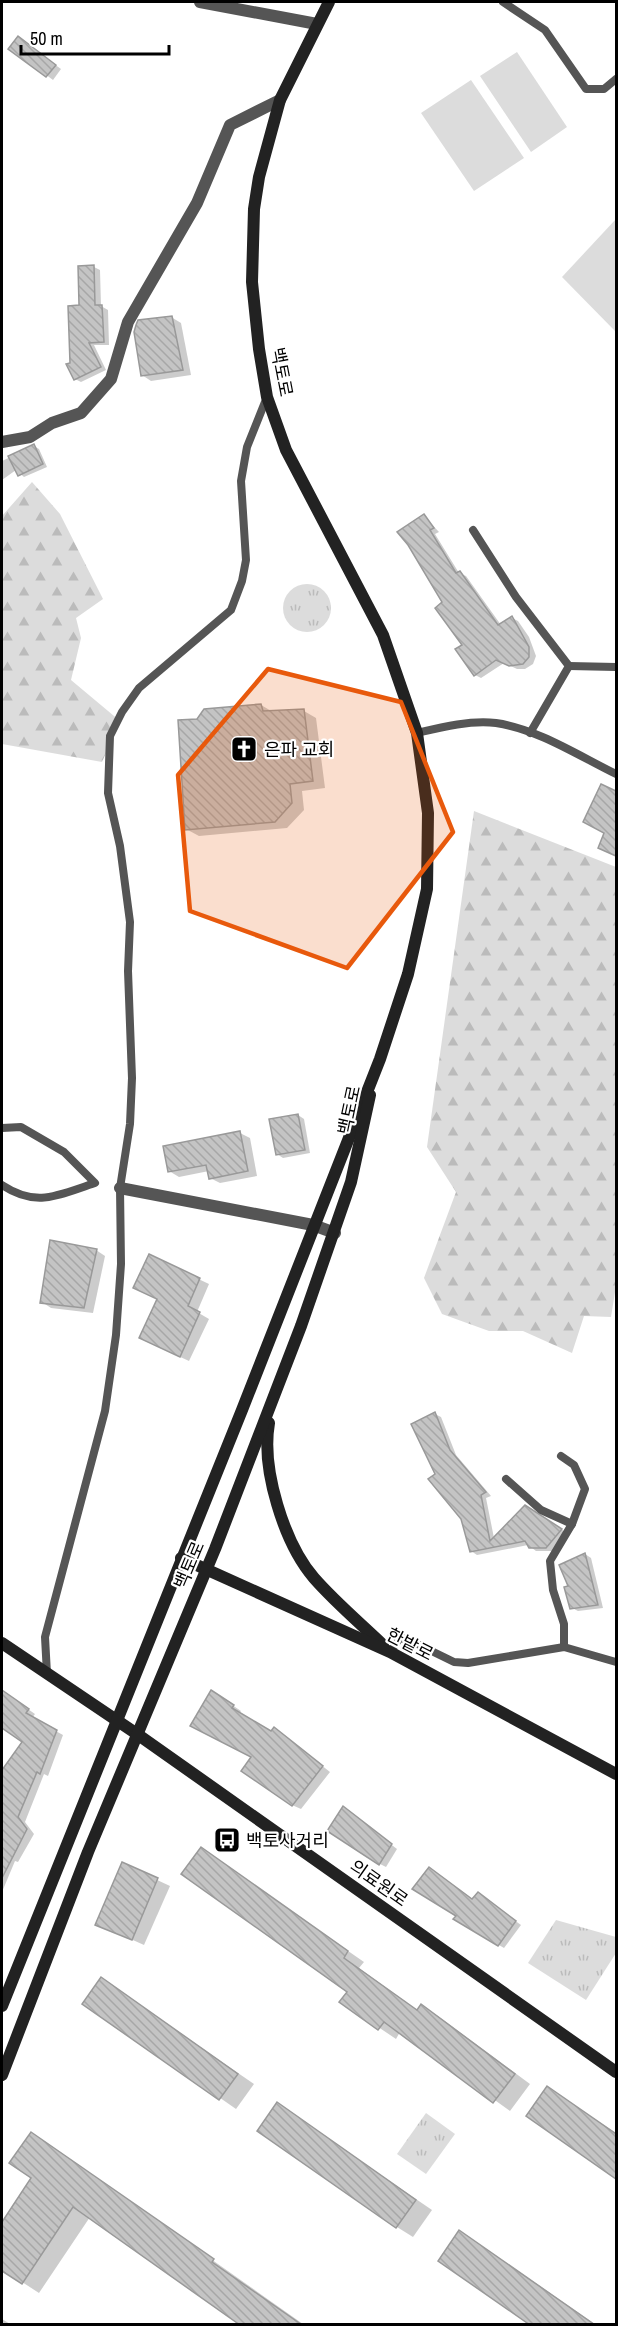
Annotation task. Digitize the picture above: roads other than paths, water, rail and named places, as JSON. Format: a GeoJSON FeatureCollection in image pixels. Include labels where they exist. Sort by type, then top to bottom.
{"type":"FeatureCollection","features":[{"type":"Feature","properties":{"kind":"street"},"geometry":{"type":"LineString","coordinates":[[201,2],[317,24]]}},
{"type":"Feature","properties":{"kind":"street","name":"백토로"},"geometry":{"type":"LineString","coordinates":[[2,2006],[380,1059],[408,974],[427,889],[428,813],[417,733],[383,635],[311,502],[286,450],[267,397],[252,282],[254,209],[259,177],[280,100],[329,2]]}},
{"type":"Feature","properties":{"kind":"street"},"geometry":{"type":"LineString","coordinates":[[2,442],[30,437],[52,423],[81,413],[111,379],[128,321],[197,203],[230,125],[280,100]]}},
{"type":"Feature","properties":{"kind":"street","name":"백토로"},"geometry":{"type":"LineString","coordinates":[[2,2075],[137,1734],[207,1569],[275,1394],[351,1182],[380,1059]]}},
{"type":"Feature","properties":{"kind":"street"},"geometry":{"type":"LineString","coordinates":[[120,1188],[314,1225],[334,1233]]}},
{"type":"Feature","properties":{"kind":"street"},"geometry":{"type":"LineString","coordinates":[[275,1394],[266,1439],[267,1462],[283,1519],[299,1555],[320,1584],[390,1652]]}},
{"type":"Feature","properties":{"kind":"street","name":"한밭로"},"geometry":{"type":"LineString","coordinates":[[181,1558],[390,1652],[616,1774]]}},
{"type":"Feature","properties":{"kind":"street","name":"의료원로"},"geometry":{"type":"LineString","coordinates":[[2,1643],[137,1734],[616,2072]]}},
{"type":"Feature","properties":{"kind":"lane"},"geometry":{"type":"LineString","coordinates":[[503,2],[545,30],[586,89],[604,89],[616,79]]}},
{"type":"Feature","properties":{"kind":"lane"},"geometry":{"type":"LineString","coordinates":[[47,1674],[45,1637],[105,1411],[116,1335],[122,1264],[120,1188],[130,1124],[132,1078],[128,971],[130,922],[120,846],[108,794],[110,736],[139,688],[231,610],[246,560],[241,481],[247,447],[267,397]]}},
{"type":"Feature","properties":{"kind":"lane"},"geometry":{"type":"LineString","coordinates":[[473,530],[516,597],[569,666]]}},
{"type":"Feature","properties":{"kind":"lane"},"geometry":{"type":"LineString","coordinates":[[530,733],[569,666]]}},
{"type":"Feature","properties":{"kind":"lane"},"geometry":{"type":"LineString","coordinates":[[569,666],[616,667]]}},
{"type":"Feature","properties":{"kind":"lane"},"geometry":{"type":"LineString","coordinates":[[417,733],[448,726],[493,723],[530,733],[616,774]]}},
{"type":"Feature","properties":{"kind":"lane"},"geometry":{"type":"LineString","coordinates":[[2,1128],[21,1127],[64,1152],[95,1183],[42,1200],[16,1194],[2,1185]]}},
{"type":"Feature","properties":{"kind":"lane"},"geometry":{"type":"LineString","coordinates":[[561,1456],[574,1465],[585,1489],[572,1524],[550,1561],[553,1590],[564,1624],[564,1647]]}},
{"type":"Feature","properties":{"kind":"lane"},"geometry":{"type":"LineString","coordinates":[[506,1479],[541,1510],[572,1524]]}},
{"type":"Feature","properties":{"kind":"lane"},"geometry":{"type":"LineString","coordinates":[[390,1652],[399,1639],[405,1638],[454,1662],[468,1664],[564,1647],[616,1662]]}},
{"type":"Feature","properties":{"kind":"place","name":"은파 교회"},"geometry":{"type":"Point","coordinates":[244,749]}},
{"type":"Feature","properties":{"kind":"place","name":"백토사거리"},"geometry":{"type":"Point","coordinates":[227,1840]}}]}
